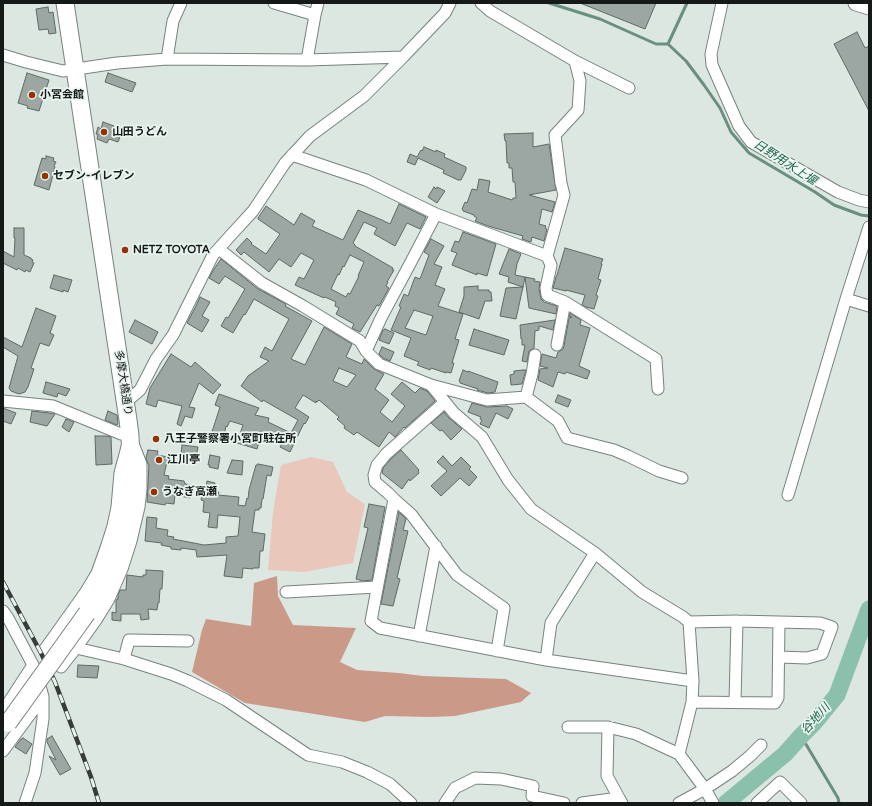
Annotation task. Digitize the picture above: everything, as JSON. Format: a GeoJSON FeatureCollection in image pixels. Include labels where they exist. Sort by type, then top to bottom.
{"type":"FeatureCollection","features":[{"type":"Feature","properties":{"kind":"main road","name":"多摩大橋通り"},"geometry":{"type":"LineString","coordinates":[[5,721],[87,613],[102,587],[112,564],[124,525],[130,488],[130,436],[126,402],[65,3]]}},
{"type":"Feature","properties":{"kind":"main road"},"geometry":{"type":"LineString","coordinates":[[856,3],[869,7]]}},
{"type":"Feature","properties":{"kind":"street"},"geometry":{"type":"LineString","coordinates":[[167,59],[173,21],[181,3]]}},
{"type":"Feature","properties":{"kind":"street"},"geometry":{"type":"LineString","coordinates":[[274,3],[315,15]]}},
{"type":"Feature","properties":{"kind":"street"},"geometry":{"type":"LineString","coordinates":[[307,60],[318,3]]}},
{"type":"Feature","properties":{"kind":"street"},"geometry":{"type":"LineString","coordinates":[[126,402],[140,390],[156,359],[176,330],[213,255],[253,211],[285,163],[310,136],[364,96],[444,13],[450,3]]}},
{"type":"Feature","properties":{"kind":"street"},"geometry":{"type":"LineString","coordinates":[[481,3],[490,11],[575,61],[629,88]]}},
{"type":"Feature","properties":{"kind":"street"},"geometry":{"type":"LineString","coordinates":[[722,3],[711,54],[712,65],[739,126],[751,142],[838,192],[869,202]]}},
{"type":"Feature","properties":{"kind":"street"},"geometry":{"type":"LineString","coordinates":[[3,55],[63,71],[117,63],[167,59],[307,60],[403,57]]}},
{"type":"Feature","properties":{"kind":"street"},"geometry":{"type":"LineString","coordinates":[[575,61],[580,81],[578,110],[555,135],[564,195],[547,256],[551,265],[546,288],[547,295],[565,302],[656,358],[658,389]]}},
{"type":"Feature","properties":{"kind":"street"},"geometry":{"type":"LineString","coordinates":[[292,156],[366,180],[436,214],[547,256]]}},
{"type":"Feature","properties":{"kind":"street"},"geometry":{"type":"LineString","coordinates":[[366,352],[381,318],[436,214]]}},
{"type":"Feature","properties":{"kind":"street"},"geometry":{"type":"LineString","coordinates":[[788,495],[869,227]]}},
{"type":"Feature","properties":{"kind":"street"},"geometry":{"type":"LineString","coordinates":[[219,249],[262,283],[360,342],[366,352],[379,364],[431,385],[487,400],[526,397],[558,421],[567,438],[614,450],[659,471],[682,478]]}},
{"type":"Feature","properties":{"kind":"street"},"geometry":{"type":"LineString","coordinates":[[846,299],[869,306]]}},
{"type":"Feature","properties":{"kind":"street"},"geometry":{"type":"LineString","coordinates":[[557,345],[565,302]]}},
{"type":"Feature","properties":{"kind":"street"},"geometry":{"type":"LineString","coordinates":[[526,397],[535,355]]}},
{"type":"Feature","properties":{"kind":"street"},"geometry":{"type":"LineString","coordinates":[[431,385],[454,413],[482,437],[508,480],[531,509],[595,553],[642,592],[689,622],[820,622],[832,627],[822,654],[807,658],[778,657]]}},
{"type":"Feature","properties":{"kind":"street"},"geometry":{"type":"LineString","coordinates":[[3,401],[53,406],[130,436]]}},
{"type":"Feature","properties":{"kind":"street"},"geometry":{"type":"LineString","coordinates":[[445,402],[386,454],[377,465],[374,474],[375,482],[411,514],[457,575],[504,608],[497,651]]}},
{"type":"Feature","properties":{"kind":"street"},"geometry":{"type":"LineString","coordinates":[[130,436],[141,464],[141,490],[139,507],[131,541],[122,570],[108,599],[96,620],[60,667],[45,649],[85,593],[97,573],[113,526],[117,507],[120,473],[130,436]]}},
{"type":"Feature","properties":{"kind":"street"},"geometry":{"type":"LineString","coordinates":[[394,499],[371,621],[380,628],[546,660],[693,681]]}},
{"type":"Feature","properties":{"kind":"street"},"geometry":{"type":"LineString","coordinates":[[420,636],[436,546]]}},
{"type":"Feature","properties":{"kind":"street"},"geometry":{"type":"LineString","coordinates":[[546,660],[551,623],[595,553]]}},
{"type":"Feature","properties":{"kind":"street"},"geometry":{"type":"LineString","coordinates":[[286,592],[377,587]]}},
{"type":"Feature","properties":{"kind":"street"},"geometry":{"type":"LineString","coordinates":[[5,616],[36,671],[43,697],[43,719],[35,773],[25,803]]}},
{"type":"Feature","properties":{"kind":"street"},"geometry":{"type":"LineString","coordinates":[[736,702],[737,621]]}},
{"type":"Feature","properties":{"kind":"street"},"geometry":{"type":"LineString","coordinates":[[679,754],[692,702],[693,681],[689,622]]}},
{"type":"Feature","properties":{"kind":"street"},"geometry":{"type":"LineString","coordinates":[[692,702],[775,703],[778,698],[779,622]]}},
{"type":"Feature","properties":{"kind":"street"},"geometry":{"type":"LineString","coordinates":[[124,659],[129,640],[188,641]]}},
{"type":"Feature","properties":{"kind":"street"},"geometry":{"type":"LineString","coordinates":[[76,648],[124,659],[171,674],[209,691],[226,700],[308,755],[342,762],[367,772],[390,784],[411,803]]}},
{"type":"Feature","properties":{"kind":"street"},"geometry":{"type":"LineString","coordinates":[[5,721],[33,665]]}},
{"type":"Feature","properties":{"kind":"street"},"geometry":{"type":"LineString","coordinates":[[3,751],[43,697]]}},
{"type":"Feature","properties":{"kind":"street"},"geometry":{"type":"LineString","coordinates":[[568,727],[608,727],[636,734],[679,754],[708,796]]}},
{"type":"Feature","properties":{"kind":"street"},"geometry":{"type":"LineString","coordinates":[[582,803],[621,801],[607,776],[608,727]]}},
{"type":"Feature","properties":{"kind":"street"},"geometry":{"type":"LineString","coordinates":[[679,803],[708,796],[760,745]]}},
{"type":"Feature","properties":{"kind":"street"},"geometry":{"type":"LineString","coordinates":[[446,803],[456,788],[475,778],[501,779],[533,786],[531,799],[564,803]]}},
{"type":"Feature","properties":{"kind":"street"},"geometry":{"type":"LineString","coordinates":[[756,803],[780,782],[801,803]]}},
{"type":"Feature","properties":{"kind":"shaded area"},"geometry":{"type":"Polygon","coordinates":[[[311,457],[333,462],[347,492],[365,504],[353,563],[304,572],[268,570],[273,512],[281,465],[311,457]]]}},
{"type":"Feature","properties":{"kind":"shaded area"},"geometry":{"type":"Polygon","coordinates":[[[277,576],[278,596],[293,625],[356,628],[340,662],[357,670],[423,676],[506,679],[531,693],[521,702],[455,716],[385,716],[365,722],[245,703],[192,672],[202,630],[206,619],[251,626],[254,583],[277,576]]]}},
{"type":"Feature","properties":{"kind":"building"},"geometry":{"type":"Polygon","coordinates":[[[580,3],[656,3],[645,29],[580,3]]]}},
{"type":"Feature","properties":{"kind":"building"},"geometry":{"type":"Polygon","coordinates":[[[48,7],[49,13],[53,12],[56,33],[49,34],[48,29],[39,30],[36,9],[48,7]]]}},
{"type":"Feature","properties":{"kind":"building"},"geometry":{"type":"Polygon","coordinates":[[[857,32],[865,48],[869,46],[869,111],[834,44],[857,32]]]}},
{"type":"Feature","properties":{"kind":"building","name":"小宮会館"},"geometry":{"type":"Polygon","coordinates":[[[27,73],[49,80],[39,111],[27,108],[28,106],[18,103],[27,73]]]}},
{"type":"Feature","properties":{"kind":"building"},"geometry":{"type":"Polygon","coordinates":[[[108,73],[136,83],[132,92],[105,82],[108,73]]]}},
{"type":"Feature","properties":{"kind":"building","name":"山田うどん"},"geometry":{"type":"Polygon","coordinates":[[[103,122],[114,126],[111,133],[120,137],[118,142],[109,139],[107,143],[97,139],[98,135],[96,134],[98,127],[101,129],[103,122]]]}},
{"type":"Feature","properties":{"kind":"building"},"geometry":{"type":"Polygon","coordinates":[[[533,133],[533,147],[549,144],[556,190],[529,195],[555,202],[552,212],[542,209],[539,224],[546,226],[545,228],[547,229],[544,241],[532,237],[531,242],[522,239],[523,236],[475,221],[477,218],[474,215],[463,211],[462,209],[465,202],[467,203],[472,189],[477,190],[479,179],[490,181],[488,192],[512,200],[513,198],[516,198],[512,168],[509,168],[509,163],[507,163],[506,141],[504,134],[533,133]]]}},
{"type":"Feature","properties":{"kind":"building"},"geometry":{"type":"Polygon","coordinates":[[[424,147],[445,154],[444,157],[466,167],[461,180],[443,173],[444,170],[418,158],[415,165],[407,162],[410,154],[417,157],[424,147]]]}},
{"type":"Feature","properties":{"kind":"building","name":"セブン-イレブン"},"geometry":{"type":"Polygon","coordinates":[[[46,156],[54,158],[53,161],[56,162],[49,190],[34,185],[42,158],[46,159],[46,156]]]}},
{"type":"Feature","properties":{"kind":"building"},"geometry":{"type":"Polygon","coordinates":[[[434,187],[445,191],[437,203],[428,197],[434,187]]]}},
{"type":"Feature","properties":{"kind":"building"},"geometry":{"type":"Polygon","coordinates":[[[399,204],[426,217],[420,229],[407,223],[395,246],[374,234],[377,228],[364,222],[353,243],[355,246],[394,270],[387,282],[386,286],[389,288],[379,306],[377,305],[360,332],[352,328],[354,324],[336,314],[339,308],[335,306],[336,302],[295,285],[299,277],[304,279],[314,260],[301,253],[291,267],[279,259],[269,272],[244,252],[241,255],[236,250],[247,238],[252,243],[251,244],[266,254],[280,234],[258,219],[266,206],[294,225],[301,213],[315,221],[312,226],[343,240],[358,210],[390,224],[399,204]],[[350,255],[339,275],[338,274],[331,289],[346,297],[348,293],[350,294],[364,262],[350,255]]]}},
{"type":"Feature","properties":{"kind":"building"},"geometry":{"type":"Polygon","coordinates":[[[14,228],[24,228],[24,255],[31,258],[33,260],[32,262],[34,263],[30,272],[26,270],[25,272],[18,268],[17,270],[3,263],[3,251],[14,257],[14,228]]]}},
{"type":"Feature","properties":{"kind":"building"},"geometry":{"type":"Polygon","coordinates":[[[463,232],[496,244],[487,276],[477,273],[477,275],[452,265],[457,253],[451,251],[455,241],[459,242],[463,232]]]}},
{"type":"Feature","properties":{"kind":"building"},"geometry":{"type":"Polygon","coordinates":[[[431,239],[444,246],[434,264],[442,267],[435,285],[445,289],[438,306],[463,314],[455,339],[459,340],[452,363],[454,363],[451,373],[446,373],[431,368],[430,370],[417,365],[419,362],[404,356],[411,338],[391,330],[401,307],[399,306],[404,294],[408,296],[415,277],[420,279],[429,255],[424,252],[431,239]],[[414,310],[405,328],[426,335],[433,316],[414,310]]]}},
{"type":"Feature","properties":{"kind":"building"},"geometry":{"type":"Polygon","coordinates":[[[565,248],[603,259],[598,279],[601,280],[596,295],[598,296],[594,309],[582,305],[585,295],[553,288],[565,248]]]}},
{"type":"Feature","properties":{"kind":"building"},"geometry":{"type":"Polygon","coordinates":[[[509,249],[521,254],[515,275],[525,277],[523,287],[508,282],[509,277],[499,274],[509,249]]]}},
{"type":"Feature","properties":{"kind":"building"},"geometry":{"type":"Polygon","coordinates":[[[221,259],[258,289],[286,304],[285,306],[312,321],[291,359],[305,365],[324,327],[352,344],[346,357],[362,364],[364,359],[374,369],[384,374],[375,389],[389,400],[380,412],[392,422],[405,406],[391,394],[402,382],[415,393],[420,388],[427,391],[435,401],[405,428],[404,427],[395,437],[389,432],[379,447],[357,432],[354,435],[344,428],[345,426],[337,419],[339,417],[319,400],[317,402],[316,401],[316,403],[303,395],[295,408],[309,417],[305,424],[304,423],[290,452],[280,447],[282,443],[262,434],[257,449],[237,443],[243,425],[230,421],[227,427],[226,426],[223,441],[213,439],[214,436],[211,435],[220,407],[215,405],[219,394],[259,408],[255,415],[269,418],[268,422],[291,433],[298,420],[263,400],[262,402],[241,386],[248,376],[269,361],[260,357],[265,347],[272,351],[289,319],[254,299],[233,333],[221,326],[226,317],[228,318],[245,289],[225,276],[219,284],[209,278],[221,259]],[[339,368],[333,381],[347,387],[356,375],[339,368]]]}},
{"type":"Feature","properties":{"kind":"building"},"geometry":{"type":"Polygon","coordinates":[[[54,275],[72,280],[68,292],[50,288],[54,275]]]}},
{"type":"Feature","properties":{"kind":"building"},"geometry":{"type":"Polygon","coordinates":[[[525,277],[535,279],[534,281],[540,282],[539,289],[541,299],[544,302],[557,306],[556,314],[529,308],[525,277]]]}},
{"type":"Feature","properties":{"kind":"building"},"geometry":{"type":"Polygon","coordinates":[[[478,286],[478,290],[489,290],[489,292],[491,292],[492,301],[485,301],[479,319],[459,312],[464,296],[464,287],[478,286]]]}},
{"type":"Feature","properties":{"kind":"building"},"geometry":{"type":"Polygon","coordinates":[[[523,287],[516,319],[500,316],[506,288],[523,287]]]}},
{"type":"Feature","properties":{"kind":"building"},"geometry":{"type":"Polygon","coordinates":[[[200,297],[210,302],[202,316],[209,320],[202,332],[187,323],[200,297]]]}},
{"type":"Feature","properties":{"kind":"building"},"geometry":{"type":"Polygon","coordinates":[[[36,308],[56,316],[50,333],[54,335],[49,346],[40,343],[31,368],[34,369],[28,387],[25,392],[19,394],[11,391],[9,388],[18,356],[3,347],[3,337],[22,347],[36,308]]]}},
{"type":"Feature","properties":{"kind":"building"},"geometry":{"type":"Polygon","coordinates":[[[570,313],[581,320],[580,325],[590,328],[579,366],[590,371],[587,379],[566,372],[565,374],[558,372],[553,387],[538,380],[540,369],[548,368],[540,366],[542,354],[556,358],[558,352],[563,349],[569,318],[572,317],[569,316],[570,313]]]}},
{"type":"Feature","properties":{"kind":"building"},"geometry":{"type":"Polygon","coordinates":[[[135,320],[158,332],[152,344],[129,332],[135,320]]]}},
{"type":"Feature","properties":{"kind":"building"},"geometry":{"type":"Polygon","coordinates":[[[555,320],[553,330],[539,326],[539,330],[535,331],[534,348],[529,351],[527,362],[522,361],[525,345],[522,345],[520,325],[555,320]]]}},
{"type":"Feature","properties":{"kind":"building"},"geometry":{"type":"Polygon","coordinates":[[[385,329],[394,333],[389,344],[379,340],[383,330],[385,329]]]}},
{"type":"Feature","properties":{"kind":"building"},"geometry":{"type":"Polygon","coordinates":[[[474,329],[509,340],[504,355],[469,345],[474,329]]]}},
{"type":"Feature","properties":{"kind":"building"},"geometry":{"type":"Polygon","coordinates":[[[382,347],[394,352],[390,361],[383,358],[379,354],[382,347]]]}},
{"type":"Feature","properties":{"kind":"building"},"geometry":{"type":"Polygon","coordinates":[[[171,354],[191,367],[195,362],[221,385],[213,394],[199,383],[189,407],[195,408],[192,418],[185,416],[181,426],[177,424],[182,406],[158,400],[156,407],[146,404],[150,388],[171,354]]]}},
{"type":"Feature","properties":{"kind":"building"},"geometry":{"type":"Polygon","coordinates":[[[463,370],[498,382],[495,392],[488,393],[460,383],[459,381],[463,370]]]}},
{"type":"Feature","properties":{"kind":"building"},"geometry":{"type":"Polygon","coordinates":[[[526,370],[522,384],[511,385],[510,375],[514,374],[514,371],[526,370]]]}},
{"type":"Feature","properties":{"kind":"building"},"geometry":{"type":"Polygon","coordinates":[[[46,382],[70,389],[66,396],[58,393],[57,397],[43,393],[46,382]]]}},
{"type":"Feature","properties":{"kind":"building"},"geometry":{"type":"Polygon","coordinates":[[[558,395],[571,400],[568,407],[555,402],[558,395]]]}},
{"type":"Feature","properties":{"kind":"building"},"geometry":{"type":"Polygon","coordinates":[[[472,403],[487,407],[507,406],[513,409],[508,419],[496,413],[489,428],[480,424],[482,420],[480,419],[481,417],[468,412],[472,403]]]}},
{"type":"Feature","properties":{"kind":"building"},"geometry":{"type":"Polygon","coordinates":[[[3,408],[16,413],[11,424],[3,421],[3,408]]]}},
{"type":"Feature","properties":{"kind":"building"},"geometry":{"type":"Polygon","coordinates":[[[32,411],[55,414],[47,426],[30,422],[32,411]]]}},
{"type":"Feature","properties":{"kind":"building"},"geometry":{"type":"Polygon","coordinates":[[[108,411],[117,415],[117,425],[105,420],[108,411]]]}},
{"type":"Feature","properties":{"kind":"building"},"geometry":{"type":"Polygon","coordinates":[[[444,412],[462,429],[451,440],[442,430],[440,431],[431,423],[444,412]]]}},
{"type":"Feature","properties":{"kind":"building"},"geometry":{"type":"Polygon","coordinates":[[[66,419],[74,422],[69,432],[62,427],[66,419]]]}},
{"type":"Feature","properties":{"kind":"building"},"geometry":{"type":"Polygon","coordinates":[[[95,436],[111,437],[112,464],[96,465],[95,436]]]}},
{"type":"Feature","properties":{"kind":"building"},"geometry":{"type":"Polygon","coordinates":[[[182,445],[198,447],[196,457],[181,455],[182,445]]]}},
{"type":"Feature","properties":{"kind":"building"},"geometry":{"type":"Polygon","coordinates":[[[148,450],[158,451],[157,455],[168,457],[164,475],[169,476],[168,479],[184,481],[185,484],[192,485],[190,498],[175,495],[174,504],[166,503],[165,505],[147,502],[149,464],[146,458],[148,450]]]}},
{"type":"Feature","properties":{"kind":"building"},"geometry":{"type":"Polygon","coordinates":[[[401,450],[419,470],[419,473],[410,481],[409,479],[402,489],[382,473],[383,468],[401,450]]]}},
{"type":"Feature","properties":{"kind":"building"},"geometry":{"type":"Polygon","coordinates":[[[210,455],[220,457],[218,469],[209,467],[210,455]]]}},
{"type":"Feature","properties":{"kind":"building"},"geometry":{"type":"Polygon","coordinates":[[[443,456],[452,466],[461,457],[471,467],[469,469],[477,477],[469,486],[460,478],[441,496],[431,486],[447,471],[437,462],[443,456]]]}},
{"type":"Feature","properties":{"kind":"building"},"geometry":{"type":"Polygon","coordinates":[[[232,460],[243,461],[242,475],[227,473],[232,460]]]}},
{"type":"Feature","properties":{"kind":"building"},"geometry":{"type":"Polygon","coordinates":[[[258,464],[273,467],[271,476],[267,475],[261,508],[259,508],[259,510],[255,510],[252,532],[265,534],[263,551],[260,551],[259,568],[243,568],[242,578],[224,576],[227,555],[197,557],[196,550],[181,548],[181,550],[171,549],[171,547],[161,545],[162,543],[145,541],[147,517],[157,518],[156,528],[168,530],[167,536],[174,537],[173,539],[204,545],[226,543],[226,537],[238,536],[240,517],[218,515],[217,528],[208,527],[210,513],[203,512],[204,501],[201,500],[204,487],[206,488],[207,481],[215,483],[214,491],[219,492],[218,495],[239,497],[238,505],[245,506],[256,465],[258,464]]]}},
{"type":"Feature","properties":{"kind":"building"},"geometry":{"type":"Polygon","coordinates":[[[369,504],[385,507],[372,580],[363,581],[356,579],[368,528],[364,527],[369,504]]]}},
{"type":"Feature","properties":{"kind":"building"},"geometry":{"type":"Polygon","coordinates":[[[399,512],[406,519],[403,530],[408,531],[397,578],[400,579],[393,606],[381,604],[399,512]]]}},
{"type":"Feature","properties":{"kind":"building"},"geometry":{"type":"Polygon","coordinates":[[[146,570],[163,571],[162,589],[160,589],[157,610],[148,609],[149,619],[141,620],[140,614],[121,614],[121,621],[112,620],[112,612],[116,613],[116,601],[120,590],[126,590],[127,575],[143,577],[143,575],[146,575],[146,570]]]}},
{"type":"Feature","properties":{"kind":"building"},"geometry":{"type":"Polygon","coordinates":[[[78,665],[99,666],[97,678],[77,677],[78,665]]]}},
{"type":"Feature","properties":{"kind":"building"},"geometry":{"type":"Polygon","coordinates":[[[52,736],[71,769],[60,775],[49,756],[56,760],[47,742],[47,739],[52,736]]]}},
{"type":"Feature","properties":{"kind":"building"},"geometry":{"type":"Polygon","coordinates":[[[23,738],[32,744],[26,754],[15,747],[23,738]]]}},
{"type":"Feature","properties":{"kind":"waterway"},"geometry":{"type":"LineString","coordinates":[[549,3],[600,19],[656,44],[668,44]]}},
{"type":"Feature","properties":{"kind":"waterway"},"geometry":{"type":"LineString","coordinates":[[668,44],[687,3]]}},
{"type":"Feature","properties":{"kind":"waterway","name":"日野用水上堰"},"geometry":{"type":"LineString","coordinates":[[668,44],[686,61],[704,85],[720,108],[731,132],[749,153],[834,205],[861,215],[869,216]]}},
{"type":"Feature","properties":{"kind":"waterway","name":"谷地川"},"geometry":{"type":"LineString","coordinates":[[726,803],[785,754],[815,722],[837,695],[869,609]]}},
{"type":"Feature","properties":{"kind":"waterway"},"geometry":{"type":"LineString","coordinates":[[801,736],[838,798],[839,803]]}},
{"type":"Feature","properties":{"kind":"railway"},"geometry":{"type":"LineString","coordinates":[[3,582],[55,682],[91,777],[99,803]]}},
{"type":"Feature","properties":{"kind":"place","name":"小宮会館"},"geometry":{"type":"Point","coordinates":[32,95]}},
{"type":"Feature","properties":{"kind":"place","name":"山田うどん"},"geometry":{"type":"Point","coordinates":[104,132]}},
{"type":"Feature","properties":{"kind":"place","name":"セブン-イレブン"},"geometry":{"type":"Point","coordinates":[45,176]}},
{"type":"Feature","properties":{"kind":"place","name":"NETZ TOYOTA"},"geometry":{"type":"Point","coordinates":[125,250]}},
{"type":"Feature","properties":{"kind":"place","name":"八王子警察署小宮町駐在所"},"geometry":{"type":"Point","coordinates":[156,439]}},
{"type":"Feature","properties":{"kind":"place","name":"江川亭"},"geometry":{"type":"Point","coordinates":[159,460]}},
{"type":"Feature","properties":{"kind":"place","name":"うなぎ高瀬"},"geometry":{"type":"Point","coordinates":[154,492]}}]}
